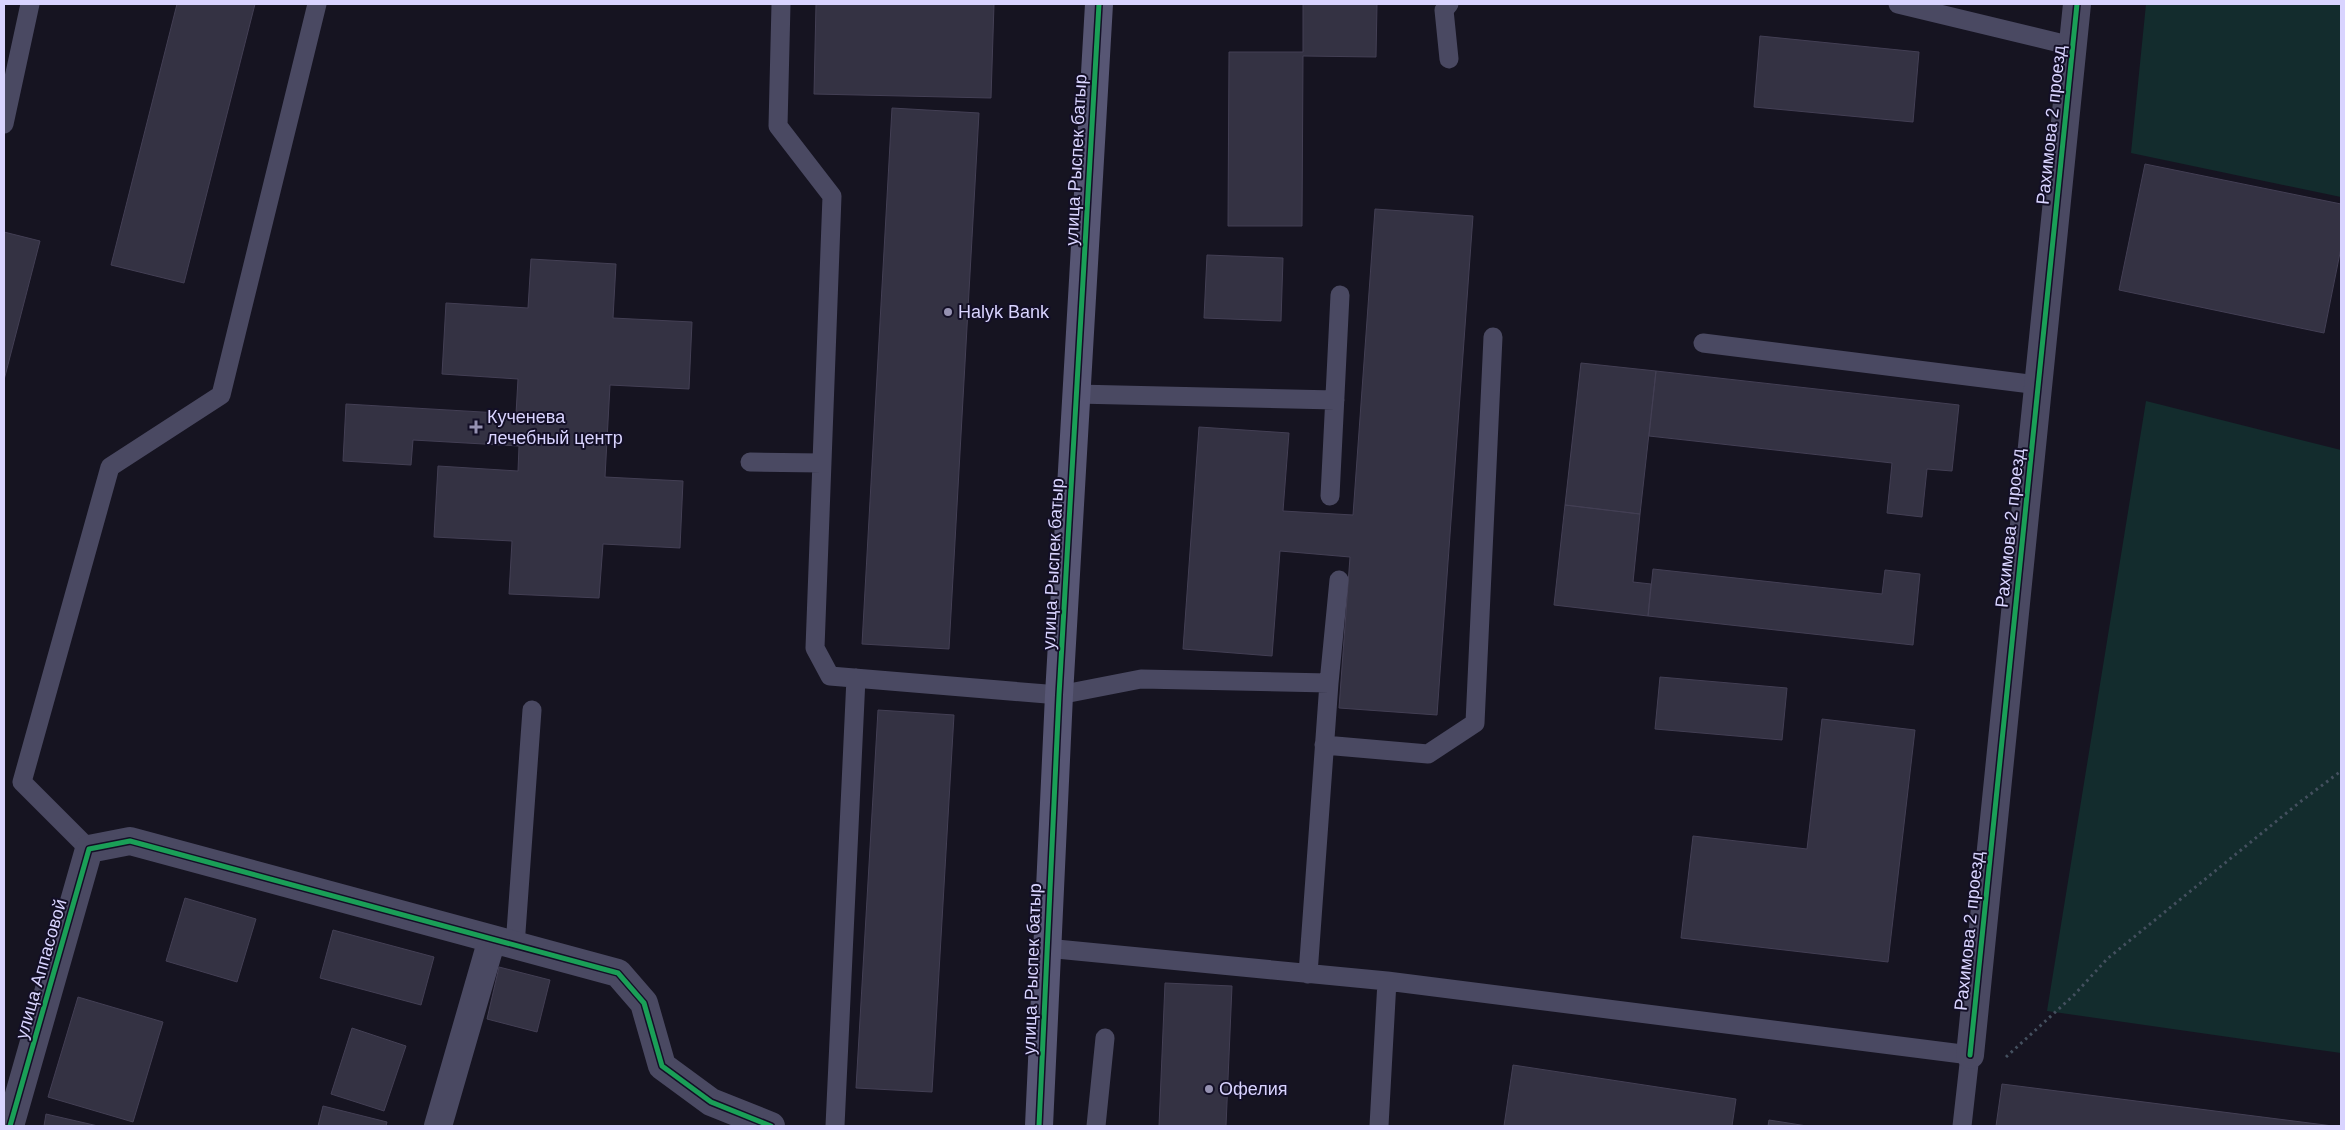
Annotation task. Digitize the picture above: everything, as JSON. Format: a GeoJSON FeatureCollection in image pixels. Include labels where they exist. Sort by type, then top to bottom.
{"type":"FeatureCollection","features":[{"type":"Feature","properties":{"kind":"street","name":"улица Рыспек батыр"},"geometry":{"type":"LineString","coordinates":[[1039,1126],[1059,695],[1099,4]]}},
{"type":"Feature","properties":{"kind":"street","name":"Рахимова 2 проезд"},"geometry":{"type":"LineString","coordinates":[[1970,1055],[2077,4]]}},
{"type":"Feature","properties":{"kind":"street"},"geometry":{"type":"LineString","coordinates":[[89,849],[130,841],[618,973],[644,1003],[662,1066],[711,1102],[771,1126]]}},
{"type":"Feature","properties":{"kind":"street","name":"улица Аппасовой"},"geometry":{"type":"LineString","coordinates":[[10,1126],[89,849]]}},
{"type":"Feature","properties":{"kind":"street"},"geometry":{"type":"LineString","coordinates":[[438,1126],[504,942]]}},
{"type":"Feature","properties":{"kind":"lane"},"geometry":{"type":"LineString","coordinates":[[4,124],[30,4]]}},
{"type":"Feature","properties":{"kind":"lane"},"geometry":{"type":"LineString","coordinates":[[89,849],[22,782],[110,467],[221,395],[317,4]]}},
{"type":"Feature","properties":{"kind":"lane"},"geometry":{"type":"LineString","coordinates":[[781,4],[778,126],[832,196],[815,648],[830,676],[1059,695],[1141,679],[1329,683]]}},
{"type":"Feature","properties":{"kind":"lane"},"geometry":{"type":"LineString","coordinates":[[1449,4],[1444,10],[1449,60]]}},
{"type":"Feature","properties":{"kind":"lane"},"geometry":{"type":"LineString","coordinates":[[1898,4],[2072,46]]}},
{"type":"Feature","properties":{"kind":"lane"},"geometry":{"type":"LineString","coordinates":[[1330,496],[1340,295]]}},
{"type":"Feature","properties":{"kind":"lane"},"geometry":{"type":"LineString","coordinates":[[1324,745],[1428,754],[1475,723],[1493,337]]}},
{"type":"Feature","properties":{"kind":"lane"},"geometry":{"type":"LineString","coordinates":[[1703,343],[2038,385]]}},
{"type":"Feature","properties":{"kind":"lane"},"geometry":{"type":"LineString","coordinates":[[1076,394],[1335,400]]}},
{"type":"Feature","properties":{"kind":"lane"},"geometry":{"type":"LineString","coordinates":[[750,462],[822,463]]}},
{"type":"Feature","properties":{"kind":"lane"},"geometry":{"type":"LineString","coordinates":[[1308,974],[1324,745],[1339,580]]}},
{"type":"Feature","properties":{"kind":"lane"},"geometry":{"type":"LineString","coordinates":[[836,1126],[856,678]]}},
{"type":"Feature","properties":{"kind":"lane"},"geometry":{"type":"LineString","coordinates":[[504,942],[532,710]]}},
{"type":"Feature","properties":{"kind":"lane"},"geometry":{"type":"LineString","coordinates":[[1046,948],[1387,981],[1970,1055],[1962,1126]]}},
{"type":"Feature","properties":{"kind":"lane"},"geometry":{"type":"LineString","coordinates":[[1379,1126],[1387,981]]}},
{"type":"Feature","properties":{"kind":"lane"},"geometry":{"type":"LineString","coordinates":[[1096,1126],[1105,1038]]}},
{"type":"Feature","properties":{"kind":"path"},"geometry":{"type":"LineString","coordinates":[[2006,1057],[2074,995],[2107,959],[2300,802],[2341,771]]}},
{"type":"Feature","properties":{"kind":"green space"},"geometry":{"type":"Polygon","coordinates":[[[2146,4],[2341,4],[2341,197],[2131,153],[2146,4]]]}},
{"type":"Feature","properties":{"kind":"green space"},"geometry":{"type":"Polygon","coordinates":[[[2146,401],[2341,450],[2341,1053],[2047,1011],[2146,401]]]}},
{"type":"Feature","properties":{"kind":"building"},"geometry":{"type":"Polygon","coordinates":[[[177,4],[255,4],[184,283],[111,265],[177,4]]]}},
{"type":"Feature","properties":{"kind":"building"},"geometry":{"type":"Polygon","coordinates":[[[816,4],[994,4],[991,98],[814,94],[816,4]]]}},
{"type":"Feature","properties":{"kind":"building"},"geometry":{"type":"Polygon","coordinates":[[[1303,4],[1377,4],[1376,57],[1303,56],[1302,226],[1228,226],[1229,52],[1303,52],[1303,4]]]}},
{"type":"Feature","properties":{"kind":"building"},"geometry":{"type":"Polygon","coordinates":[[[1760,36],[1919,52],[1913,122],[1754,107],[1760,36]]]}},
{"type":"Feature","properties":{"kind":"building"},"geometry":{"type":"Polygon","coordinates":[[[892,108],[979,113],[949,649],[862,644],[892,108]]]}},
{"type":"Feature","properties":{"kind":"building"},"geometry":{"type":"Polygon","coordinates":[[[2145,164],[2341,204],[2341,248],[2324,333],[2119,290],[2145,164]]]}},
{"type":"Feature","properties":{"kind":"building"},"geometry":{"type":"Polygon","coordinates":[[[1375,209],[1473,216],[1437,715],[1339,708],[1350,557],[1280,551],[1272,656],[1183,649],[1199,427],[1289,433],[1283,511],[1353,515],[1375,209]]]}},
{"type":"Feature","properties":{"kind":"building"},"geometry":{"type":"Polygon","coordinates":[[[4,232],[40,241],[4,380],[4,232]]]}},
{"type":"Feature","properties":{"kind":"building"},"geometry":{"type":"Polygon","coordinates":[[[1207,255],[1283,258],[1281,321],[1204,318],[1207,255]]]}},
{"type":"Feature","properties":{"kind":"building","name":"Кученева лечебный центр"},"geometry":{"type":"Polygon","coordinates":[[[531,259],[616,264],[613,318],[692,322],[689,389],[610,385],[605,477],[683,481],[680,548],[603,544],[599,598],[509,594],[512,541],[434,537],[438,466],[518,471],[519,446],[413,440],[411,465],[343,461],[346,404],[516,414],[518,379],[442,374],[446,303],[528,308],[531,259]]]}},
{"type":"Feature","properties":{"kind":"building"},"geometry":{"type":"Polygon","coordinates":[[[1581,363],[1656,371],[1640,514],[1565,505],[1581,363]]]}},
{"type":"Feature","properties":{"kind":"building"},"geometry":{"type":"Polygon","coordinates":[[[1656,371],[1959,405],[1952,471],[1927,469],[1922,517],[1887,513],[1892,463],[1649,436],[1656,371]]]}},
{"type":"Feature","properties":{"kind":"building"},"geometry":{"type":"Polygon","coordinates":[[[1565,505],[1640,514],[1633,582],[1651,584],[1648,616],[1554,605],[1565,505]]]}},
{"type":"Feature","properties":{"kind":"building"},"geometry":{"type":"Polygon","coordinates":[[[1653,569],[1882,594],[1885,570],[1920,574],[1913,645],[1648,616],[1653,569]]]}},
{"type":"Feature","properties":{"kind":"building"},"geometry":{"type":"Polygon","coordinates":[[[1660,677],[1787,688],[1782,740],[1655,729],[1660,677]]]}},
{"type":"Feature","properties":{"kind":"building"},"geometry":{"type":"Polygon","coordinates":[[[878,710],[954,715],[932,1092],[856,1088],[878,710]]]}},
{"type":"Feature","properties":{"kind":"building"},"geometry":{"type":"Polygon","coordinates":[[[1822,719],[1915,730],[1888,962],[1681,938],[1693,836],[1807,849],[1822,719]]]}},
{"type":"Feature","properties":{"kind":"building"},"geometry":{"type":"Polygon","coordinates":[[[185,898],[256,919],[237,982],[166,961],[185,898]]]}},
{"type":"Feature","properties":{"kind":"building"},"geometry":{"type":"Polygon","coordinates":[[[333,930],[434,957],[421,1005],[320,978],[333,930]]]}},
{"type":"Feature","properties":{"kind":"building"},"geometry":{"type":"Polygon","coordinates":[[[499,967],[550,980],[537,1032],[487,1019],[499,967]]]}},
{"type":"Feature","properties":{"kind":"building"},"geometry":{"type":"Polygon","coordinates":[[[1165,983],[1232,986],[1226,1126],[1159,1126],[1165,983]]]}},
{"type":"Feature","properties":{"kind":"building"},"geometry":{"type":"Polygon","coordinates":[[[78,997],[163,1022],[133,1122],[48,1097],[78,997]]]}},
{"type":"Feature","properties":{"kind":"building"},"geometry":{"type":"Polygon","coordinates":[[[352,1028],[406,1046],[384,1111],[331,1094],[352,1028]]]}},
{"type":"Feature","properties":{"kind":"building"},"geometry":{"type":"Polygon","coordinates":[[[1513,1065],[1736,1099],[1732,1126],[1504,1126],[1513,1065]]]}},
{"type":"Feature","properties":{"kind":"building"},"geometry":{"type":"Polygon","coordinates":[[[2002,1084],[2333,1126],[1996,1126],[2002,1084]]]}},
{"type":"Feature","properties":{"kind":"building"},"geometry":{"type":"Polygon","coordinates":[[[323,1106],[387,1122],[386,1126],[318,1126],[323,1106]]]}},
{"type":"Feature","properties":{"kind":"building"},"geometry":{"type":"Polygon","coordinates":[[[46,1114],[98,1126],[44,1126],[46,1114]]]}},
{"type":"Feature","properties":{"kind":"building"},"geometry":{"type":"Polygon","coordinates":[[[1769,1120],[1807,1126],[1768,1126],[1769,1120]]]}},
{"type":"Feature","properties":{"kind":"cycle path"},"geometry":{"type":"LineString","coordinates":[[1039,1126],[1059,695],[1099,4]]}},
{"type":"Feature","properties":{"kind":"cycle path"},"geometry":{"type":"LineString","coordinates":[[1970,1055],[2077,4]]}},
{"type":"Feature","properties":{"kind":"cycle path"},"geometry":{"type":"LineString","coordinates":[[10,1126],[89,849],[130,841],[618,973],[644,1003],[662,1066],[711,1102],[771,1126]]}},
{"type":"Feature","properties":{"kind":"place","name":"Halyk Bank"},"geometry":{"type":"Point","coordinates":[948,312]}},
{"type":"Feature","properties":{"kind":"place","name":"Кученева лечебный центр"},"geometry":{"type":"Point","coordinates":[476,427]}},
{"type":"Feature","properties":{"kind":"place","name":"Офелия"},"geometry":{"type":"Point","coordinates":[1209,1089]}}]}
